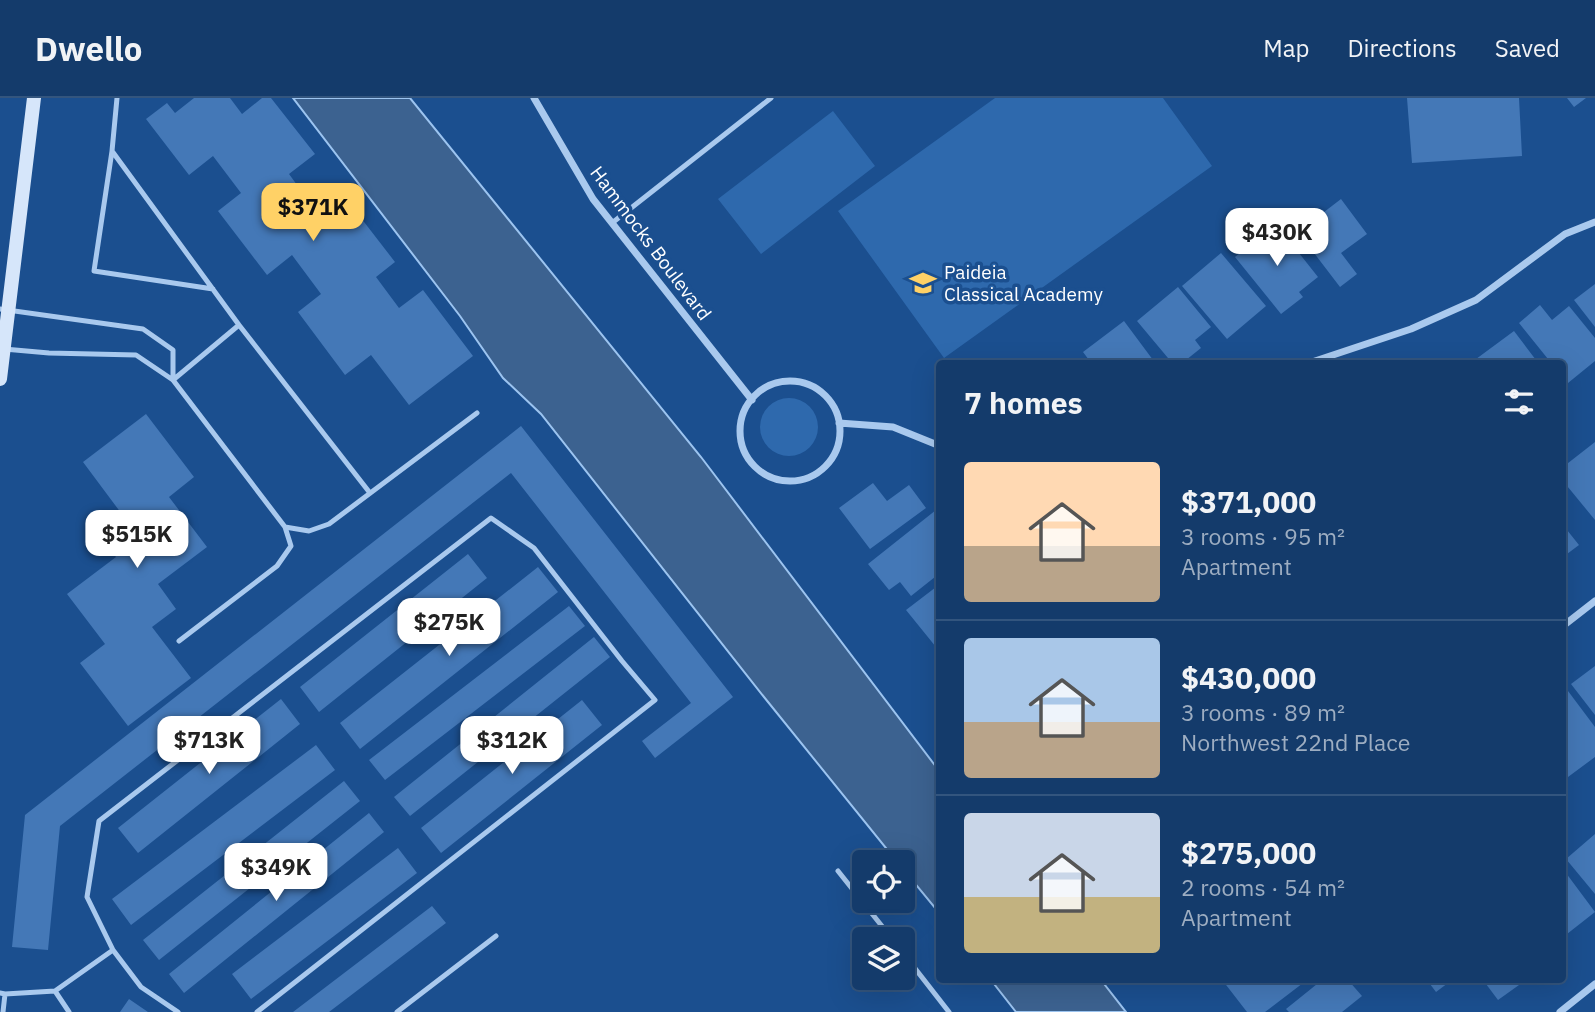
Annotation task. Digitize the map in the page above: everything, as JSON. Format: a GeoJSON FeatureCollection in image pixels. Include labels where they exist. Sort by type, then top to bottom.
{"type":"FeatureCollection","features":[{"type":"Feature","properties":{"kind":"main road"},"geometry":{"type":"LineString","coordinates":[[0,379],[4,309],[34,98]]}},
{"type":"Feature","properties":{"kind":"street","name":"Hammocks Boulevard"},"geometry":{"type":"LineString","coordinates":[[534,98],[593,199],[752,400]]}},
{"type":"Feature","properties":{"kind":"street"},"geometry":{"type":"LineString","coordinates":[[1319,360],[1411,329],[1476,300],[1565,234],[1595,222]]}},
{"type":"Feature","properties":{"kind":"street"},"geometry":{"type":"LineString","coordinates":[[792,380],[808,383],[822,390],[833,402],[840,416],[839,423],[838,449],[829,464],[816,475],[799,481],[782,481],[765,475],[752,464],[743,449],[740,432],[742,414],[761,389],[777,382],[792,380]]}},
{"type":"Feature","properties":{"kind":"street"},"geometry":{"type":"LineString","coordinates":[[839,423],[894,427],[936,444]]}},
{"type":"Feature","properties":{"kind":"street"},"geometry":{"type":"LineString","coordinates":[[1566,624],[1595,601]]}},
{"type":"Feature","properties":{"kind":"street"},"geometry":{"type":"LineString","coordinates":[[1560,1012],[1595,984]]}},
{"type":"Feature","properties":{"kind":"lane"},"geometry":{"type":"LineString","coordinates":[[117,98],[94,271],[213,289]]}},
{"type":"Feature","properties":{"kind":"lane"},"geometry":{"type":"LineString","coordinates":[[612,223],[767,99]]}},
{"type":"Feature","properties":{"kind":"lane"},"geometry":{"type":"LineString","coordinates":[[112,151],[239,325],[370,493]]}},
{"type":"Feature","properties":{"kind":"lane"},"geometry":{"type":"LineString","coordinates":[[4,309],[143,330],[173,351],[173,380]]}},
{"type":"Feature","properties":{"kind":"lane"},"geometry":{"type":"LineString","coordinates":[[173,380],[239,325]]}},
{"type":"Feature","properties":{"kind":"lane"},"geometry":{"type":"LineString","coordinates":[[2,348],[50,353],[136,355],[173,380],[285,527],[291,546],[277,566],[180,641]]}},
{"type":"Feature","properties":{"kind":"lane"},"geometry":{"type":"LineString","coordinates":[[285,527],[309,531],[329,524],[477,414]]}},
{"type":"Feature","properties":{"kind":"lane"},"geometry":{"type":"LineString","coordinates":[[178,1012],[141,987],[113,950],[87,897],[99,821],[491,518],[534,548],[655,700],[257,1012]]}},
{"type":"Feature","properties":{"kind":"lane"},"geometry":{"type":"LineString","coordinates":[[838,871],[882,927]]}},
{"type":"Feature","properties":{"kind":"lane"},"geometry":{"type":"LineString","coordinates":[[397,1012],[496,936]]}},
{"type":"Feature","properties":{"kind":"lane"},"geometry":{"type":"LineString","coordinates":[[3,1012],[3,994],[55,991],[113,950]]}},
{"type":"Feature","properties":{"kind":"lane"},"geometry":{"type":"LineString","coordinates":[[915,968],[949,1012]]}},
{"type":"Feature","properties":{"kind":"lane"},"geometry":{"type":"LineString","coordinates":[[55,991],[69,1012]]}},
{"type":"Feature","properties":{"kind":"shaded area"},"geometry":{"type":"Polygon","coordinates":[[[293,98],[410,98],[701,457],[936,767],[936,909],[915,884],[915,850],[888,850],[541,414],[503,378],[460,316],[293,98]]]}},
{"type":"Feature","properties":{"kind":"shaded area"},"geometry":{"type":"Polygon","coordinates":[[[995,98],[1163,98],[1212,166],[944,358],[838,211],[995,98]]]}},
{"type":"Feature","properties":{"kind":"shaded area"},"geometry":{"type":"Polygon","coordinates":[[[833,111],[875,166],[761,254],[718,199],[833,111]]]}},
{"type":"Feature","properties":{"kind":"shaded area"},"geometry":{"type":"Polygon","coordinates":[[[783,398],[795,398],[810,406],[818,421],[818,433],[810,448],[795,456],[783,456],[768,448],[760,433],[760,421],[768,406],[783,398]]]}},
{"type":"Feature","properties":{"kind":"shaded area"},"geometry":{"type":"Polygon","coordinates":[[[993,983],[1103,983],[1126,1012],[1016,1012],[993,983]]]}},
{"type":"Feature","properties":{"kind":"building"},"geometry":{"type":"Polygon","coordinates":[[[194,98],[230,98],[242,114],[262,98],[271,98],[315,154],[289,174],[319,215],[344,196],[395,262],[376,277],[399,308],[423,290],[473,356],[409,405],[371,355],[345,375],[298,312],[321,294],[292,255],[267,275],[218,211],[241,193],[213,156],[189,175],[146,119],[167,103],[175,113],[194,98]]]}},
{"type":"Feature","properties":{"kind":"building"},"geometry":{"type":"Polygon","coordinates":[[[1407,98],[1519,98],[1522,156],[1412,163],[1407,98]]]}},
{"type":"Feature","properties":{"kind":"building"},"geometry":{"type":"Polygon","coordinates":[[[1567,98],[1586,98],[1574,107],[1567,98]]]}},
{"type":"Feature","properties":{"kind":"building"},"geometry":{"type":"Polygon","coordinates":[[[1341,199],[1367,234],[1341,253],[1357,274],[1340,287],[1298,232],[1341,199]]]}},
{"type":"Feature","properties":{"kind":"building"},"geometry":{"type":"Polygon","coordinates":[[[1276,224],[1318,277],[1299,292],[1303,297],[1281,314],[1235,257],[1276,224]]]}},
{"type":"Feature","properties":{"kind":"building"},"geometry":{"type":"Polygon","coordinates":[[[1221,253],[1266,306],[1227,339],[1182,286],[1221,253]]]}},
{"type":"Feature","properties":{"kind":"building"},"geometry":{"type":"Polygon","coordinates":[[[1595,284],[1595,327],[1574,300],[1595,284]]]}},
{"type":"Feature","properties":{"kind":"building"},"geometry":{"type":"Polygon","coordinates":[[[1178,287],[1211,327],[1195,340],[1201,348],[1186,360],[1170,360],[1137,321],[1178,287]]]}},
{"type":"Feature","properties":{"kind":"building"},"geometry":{"type":"Polygon","coordinates":[[[1540,305],[1552,320],[1569,306],[1595,338],[1595,361],[1568,383],[1566,360],[1549,360],[1519,323],[1540,305]]]}},
{"type":"Feature","properties":{"kind":"building"},"geometry":{"type":"Polygon","coordinates":[[[1124,321],[1153,360],[1089,360],[1083,352],[1124,321]]]}},
{"type":"Feature","properties":{"kind":"building"},"geometry":{"type":"Polygon","coordinates":[[[1514,331],[1536,360],[1475,360],[1514,331]]]}},
{"type":"Feature","properties":{"kind":"building"},"geometry":{"type":"Polygon","coordinates":[[[146,414],[194,477],[169,497],[207,547],[158,584],[176,609],[152,627],[191,678],[128,726],[80,663],[105,644],[67,594],[116,557],[96,532],[121,513],[83,462],[146,414]]]}},
{"type":"Feature","properties":{"kind":"building"},"geometry":{"type":"Polygon","coordinates":[[[521,426],[733,697],[655,758],[642,741],[691,703],[511,473],[60,826],[48,950],[12,947],[25,815],[521,426]]]}},
{"type":"Feature","properties":{"kind":"building"},"geometry":{"type":"Polygon","coordinates":[[[1595,442],[1595,520],[1566,485],[1566,465],[1595,442]]]}},
{"type":"Feature","properties":{"kind":"building"},"geometry":{"type":"Polygon","coordinates":[[[873,483],[887,501],[909,485],[926,508],[870,549],[839,508],[873,483]]]}},
{"type":"Feature","properties":{"kind":"building"},"geometry":{"type":"Polygon","coordinates":[[[936,510],[936,576],[911,596],[900,582],[889,590],[868,564],[936,510]]]}},
{"type":"Feature","properties":{"kind":"building"},"geometry":{"type":"Polygon","coordinates":[[[1566,529],[1579,545],[1566,555],[1566,529]]]}},
{"type":"Feature","properties":{"kind":"building"},"geometry":{"type":"Polygon","coordinates":[[[468,554],[487,578],[319,712],[300,687],[468,554]]]}},
{"type":"Feature","properties":{"kind":"building"},"geometry":{"type":"Polygon","coordinates":[[[538,567],[558,592],[360,749],[340,723],[538,567]]]}},
{"type":"Feature","properties":{"kind":"building"},"geometry":{"type":"Polygon","coordinates":[[[936,587],[936,647],[906,610],[936,587]]]}},
{"type":"Feature","properties":{"kind":"building"},"geometry":{"type":"Polygon","coordinates":[[[569,606],[585,626],[385,780],[369,760],[569,606]]]}},
{"type":"Feature","properties":{"kind":"building"},"geometry":{"type":"Polygon","coordinates":[[[594,637],[610,657],[410,816],[394,797],[594,637]]]}},
{"type":"Feature","properties":{"kind":"building"},"geometry":{"type":"Polygon","coordinates":[[[1595,666],[1595,715],[1571,684],[1595,666]]]}},
{"type":"Feature","properties":{"kind":"building"},"geometry":{"type":"Polygon","coordinates":[[[1568,691],[1595,727],[1595,757],[1568,777],[1566,774],[1568,691]]]}},
{"type":"Feature","properties":{"kind":"building"},"geometry":{"type":"Polygon","coordinates":[[[281,699],[300,724],[138,853],[118,828],[281,699]]]}},
{"type":"Feature","properties":{"kind":"building"},"geometry":{"type":"Polygon","coordinates":[[[582,700],[602,725],[441,853],[421,828],[582,700]]]}},
{"type":"Feature","properties":{"kind":"building"},"geometry":{"type":"Polygon","coordinates":[[[316,745],[335,770],[131,925],[112,899],[316,745]]]}},
{"type":"Feature","properties":{"kind":"building"},"geometry":{"type":"Polygon","coordinates":[[[344,781],[360,801],[159,960],[143,940],[344,781]]]}},
{"type":"Feature","properties":{"kind":"building"},"geometry":{"type":"Polygon","coordinates":[[[369,813],[384,832],[184,993],[169,974],[369,813]]]}},
{"type":"Feature","properties":{"kind":"building"},"geometry":{"type":"Polygon","coordinates":[[[1595,834],[1595,894],[1566,859],[1595,834]]]}},
{"type":"Feature","properties":{"kind":"building"},"geometry":{"type":"Polygon","coordinates":[[[398,848],[417,873],[251,999],[232,974],[398,848]]]}},
{"type":"Feature","properties":{"kind":"building"},"geometry":{"type":"Polygon","coordinates":[[[1566,873],[1595,912],[1566,932],[1566,873]]]}},
{"type":"Feature","properties":{"kind":"building"},"geometry":{"type":"Polygon","coordinates":[[[432,906],[446,923],[329,1012],[293,1012],[432,906]]]}},
{"type":"Feature","properties":{"kind":"building"},"geometry":{"type":"Polygon","coordinates":[[[1225,983],[1303,983],[1265,1012],[1247,1012],[1225,983]]]}},
{"type":"Feature","properties":{"kind":"building"},"geometry":{"type":"Polygon","coordinates":[[[1318,983],[1351,983],[1362,996],[1342,1012],[1289,1012],[1286,1009],[1318,983]]]}},
{"type":"Feature","properties":{"kind":"building"},"geometry":{"type":"Polygon","coordinates":[[[1429,983],[1448,983],[1436,992],[1429,983]]]}},
{"type":"Feature","properties":{"kind":"building"},"geometry":{"type":"Polygon","coordinates":[[[1485,983],[1522,983],[1498,1000],[1485,983]]]}},
{"type":"Feature","properties":{"kind":"building"},"geometry":{"type":"Polygon","coordinates":[[[129,999],[148,1012],[120,1012],[129,999]]]}},
{"type":"Feature","properties":{"kind":"place","name":"Paideia Classical Academy"},"geometry":{"type":"Point","coordinates":[923,283]}}]}
